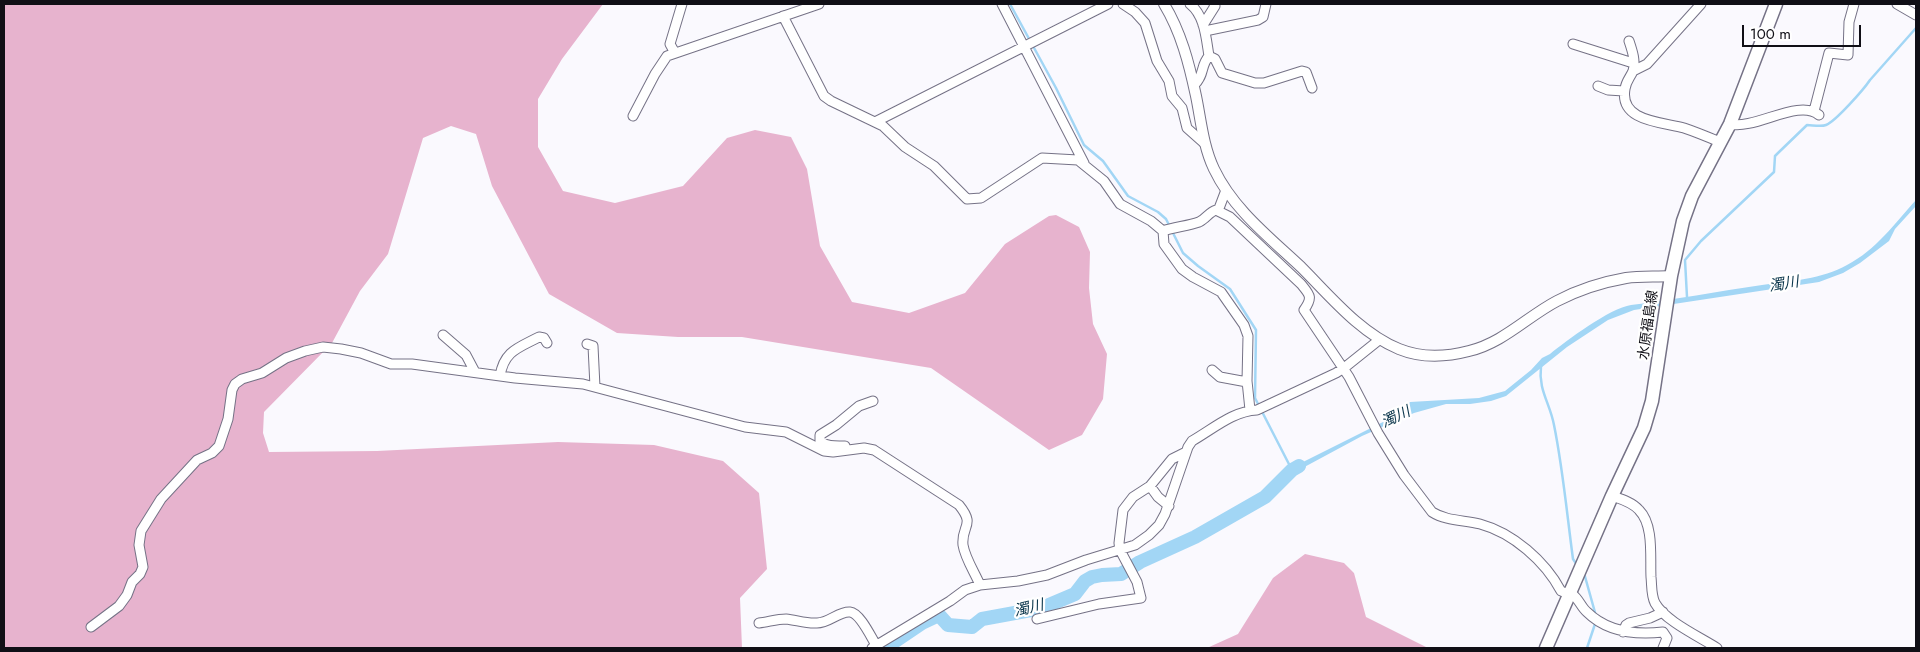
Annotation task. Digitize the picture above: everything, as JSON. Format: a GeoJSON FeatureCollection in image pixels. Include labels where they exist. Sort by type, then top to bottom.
{"type":"FeatureCollection","features":[{"type":"Feature","properties":{"kind":"main road","name":"水原福島線"},"geometry":{"type":"LineString","coordinates":[[1546,648],[1612,496],[1644,428],[1652,401],[1671,276],[1687,207],[1730,124],[1776,4]]}},
{"type":"Feature","properties":{"kind":"street"},"geometry":{"type":"LineString","coordinates":[[675,53],[670,44],[682,4]]}},
{"type":"Feature","properties":{"kind":"street"},"geometry":{"type":"LineString","coordinates":[[633,116],[667,56],[819,4]]}},
{"type":"Feature","properties":{"kind":"street"},"geometry":{"type":"LineString","coordinates":[[1002,4],[1030,44],[1084,164]]}},
{"type":"Feature","properties":{"kind":"street"},"geometry":{"type":"LineString","coordinates":[[875,122],[1108,4]]}},
{"type":"Feature","properties":{"kind":"street"},"geometry":{"type":"LineString","coordinates":[[1124,4],[1145,23],[1157,61],[1169,82],[1172,96],[1182,108],[1187,128],[1206,144]]}},
{"type":"Feature","properties":{"kind":"street"},"geometry":{"type":"LineString","coordinates":[[1164,4],[1176,25],[1194,85],[1206,144],[1214,169],[1226,190],[1250,220],[1356,321],[1379,340],[1400,350],[1424,356],[1450,355],[1471,351],[1490,344],[1557,301],[1582,291],[1626,278],[1671,276]]}},
{"type":"Feature","properties":{"kind":"street"},"geometry":{"type":"LineString","coordinates":[[1190,4],[1197,9],[1204,28],[1210,56],[1215,59],[1222,73],[1255,83],[1264,83],[1302,71],[1306,72],[1312,88]]}},
{"type":"Feature","properties":{"kind":"street"},"geometry":{"type":"LineString","coordinates":[[1204,28],[1215,6],[1214,4]]}},
{"type":"Feature","properties":{"kind":"street"},"geometry":{"type":"LineString","coordinates":[[1204,28],[1258,20],[1263,17],[1266,4]]}},
{"type":"Feature","properties":{"kind":"street"},"geometry":{"type":"LineString","coordinates":[[1573,44],[1633,67],[1647,64],[1701,4]]}},
{"type":"Feature","properties":{"kind":"street"},"geometry":{"type":"LineString","coordinates":[[1730,124],[1736,125],[1764,120],[1795,111],[1805,110],[1817,113],[1829,53],[1848,55],[1849,22],[1854,4]]}},
{"type":"Feature","properties":{"kind":"street"},"geometry":{"type":"LineString","coordinates":[[1897,4],[1916,15]]}},
{"type":"Feature","properties":{"kind":"street"},"geometry":{"type":"LineString","coordinates":[[783,16],[824,96],[883,126],[905,147],[934,166],[967,198],[972,200],[989,194],[1042,158],[1078,160],[1104,182],[1120,204],[1169,229],[1198,222],[1206,218],[1211,212],[1218,211],[1230,217],[1310,294],[1310,299],[1304,310],[1344,368],[1378,433],[1404,475],[1432,512],[1438,516],[1481,525],[1515,541],[1544,566],[1561,591],[1570,593],[1586,612],[1610,628],[1623,632],[1663,632],[1667,638],[1663,648]]}},
{"type":"Feature","properties":{"kind":"street"},"geometry":{"type":"LineString","coordinates":[[1629,41],[1633,52],[1633,67],[1624,91],[1625,101],[1629,108],[1636,115],[1646,120],[1683,128],[1720,142]]}},
{"type":"Feature","properties":{"kind":"street"},"geometry":{"type":"LineString","coordinates":[[1194,85],[1201,79],[1204,64],[1210,56]]}},
{"type":"Feature","properties":{"kind":"street"},"geometry":{"type":"LineString","coordinates":[[1598,86],[1608,90],[1624,91]]}},
{"type":"Feature","properties":{"kind":"street"},"geometry":{"type":"LineString","coordinates":[[1218,211],[1226,190]]}},
{"type":"Feature","properties":{"kind":"street"},"geometry":{"type":"LineString","coordinates":[[1169,229],[1164,244],[1182,269],[1221,292],[1244,325],[1248,336],[1247,382],[1257,409]]}},
{"type":"Feature","properties":{"kind":"street"},"geometry":{"type":"LineString","coordinates":[[443,335],[466,355],[475,372]]}},
{"type":"Feature","properties":{"kind":"street"},"geometry":{"type":"LineString","coordinates":[[500,376],[506,357],[539,337],[544,338],[547,342]]}},
{"type":"Feature","properties":{"kind":"street"},"geometry":{"type":"LineString","coordinates":[[760,623],[785,619],[817,624],[829,621],[842,613],[850,612],[856,615],[863,624],[874,647],[965,590],[1047,575],[1086,560],[1135,545],[1159,525],[1169,506],[1186,452],[1192,442],[1227,419],[1257,409],[1344,368],[1379,340]]}},
{"type":"Feature","properties":{"kind":"street"},"geometry":{"type":"LineString","coordinates":[[587,344],[593,346],[595,387]]}},
{"type":"Feature","properties":{"kind":"street"},"geometry":{"type":"LineString","coordinates":[[91,627],[119,606],[127,595],[132,582],[140,574],[143,566],[139,545],[141,531],[161,499],[198,460],[212,453],[219,446],[228,419],[232,390],[235,384],[242,379],[262,374],[286,358],[323,347],[361,353],[391,364],[412,364],[595,387],[745,427],[791,434],[824,451],[833,452],[864,448],[874,450],[958,506],[966,514],[968,521],[964,547],[980,586]]}},
{"type":"Feature","properties":{"kind":"street"},"geometry":{"type":"LineString","coordinates":[[1212,370],[1220,377],[1247,382]]}},
{"type":"Feature","properties":{"kind":"street"},"geometry":{"type":"LineString","coordinates":[[854,449],[849,446],[830,446],[824,444],[820,440],[820,435],[836,426],[859,406],[873,401]]}},
{"type":"Feature","properties":{"kind":"street"},"geometry":{"type":"LineString","coordinates":[[1037,619],[1100,604],[1141,598],[1141,594],[1120,550],[1119,543],[1123,510],[1133,497],[1150,486],[1172,459],[1186,452]]}},
{"type":"Feature","properties":{"kind":"street"},"geometry":{"type":"LineString","coordinates":[[1150,486],[1158,497],[1169,506]]}},
{"type":"Feature","properties":{"kind":"street"},"geometry":{"type":"LineString","coordinates":[[1612,496],[1632,504],[1640,510],[1645,518],[1649,538],[1654,601],[1663,612],[1717,648]]}},
{"type":"Feature","properties":{"kind":"street"},"geometry":{"type":"LineString","coordinates":[[1623,632],[1629,623],[1650,618],[1663,612]]}},
{"type":"Feature","properties":{"kind":"shaded area"},"geometry":{"type":"Polygon","coordinates":[[[4,4],[603,4],[562,59],[538,99],[538,147],[563,191],[615,203],[683,186],[727,138],[755,130],[791,137],[807,169],[820,246],[852,302],[909,313],[965,293],[1005,244],[1049,216],[1056,215],[1079,227],[1090,252],[1089,288],[1093,324],[1107,354],[1103,399],[1082,435],[1049,450],[931,368],[742,337],[678,337],[617,333],[549,294],[492,186],[476,134],[451,126],[423,138],[388,254],[360,291],[332,343],[264,412],[263,433],[269,452],[377,451],[558,442],[654,445],[723,461],[759,493],[767,569],[740,598],[742,648],[4,648],[4,4]]]}},
{"type":"Feature","properties":{"kind":"shaded area"},"geometry":{"type":"Polygon","coordinates":[[[1305,554],[1344,563],[1354,573],[1366,617],[1428,648],[1207,648],[1238,634],[1273,578],[1305,554]]]}},
{"type":"Feature","properties":{"kind":"water","name":"濁川"},"geometry":{"type":"Polygon","coordinates":[[[1916,200],[1916,206],[1895,229],[1889,241],[1843,273],[1819,282],[1634,310],[1608,320],[1567,347],[1506,396],[1491,401],[1470,404],[1446,404],[1414,413],[1362,436],[1284,478],[1293,467],[1393,417],[1410,402],[1479,398],[1505,391],[1531,370],[1542,358],[1589,326],[1622,307],[1806,279],[1837,270],[1867,252],[1893,227],[1916,200]]]}},
{"type":"Feature","properties":{"kind":"waterway"},"geometry":{"type":"LineString","coordinates":[[1010,4],[1056,88],[1084,145],[1103,161],[1128,196],[1158,212],[1166,219],[1183,253],[1230,289],[1256,330],[1255,398],[1292,470]]}},
{"type":"Feature","properties":{"kind":"waterway"},"geometry":{"type":"LineString","coordinates":[[1687,297],[1685,260],[1701,241],[1774,172],[1775,156],[1778,153],[1807,125],[1824,126],[1836,118],[1916,28]]}},
{"type":"Feature","properties":{"kind":"waterway"},"geometry":{"type":"LineString","coordinates":[[1541,366],[1541,382],[1552,417],[1557,442],[1573,559],[1577,565]]}},
{"type":"Feature","properties":{"kind":"waterway","name":"濁川"},"geometry":{"type":"LineString","coordinates":[[885,648],[922,623],[939,615],[948,625],[972,627],[982,619],[1042,608],[1075,594],[1085,581],[1092,577],[1121,574],[1140,562],[1195,537],[1265,497],[1292,470],[1299,466]]}},
{"type":"Feature","properties":{"kind":"waterway"},"geometry":{"type":"LineString","coordinates":[[1584,573],[1596,616]]}},
{"type":"Feature","properties":{"kind":"waterway"},"geometry":{"type":"LineString","coordinates":[[1587,648],[1596,621]]}}]}
